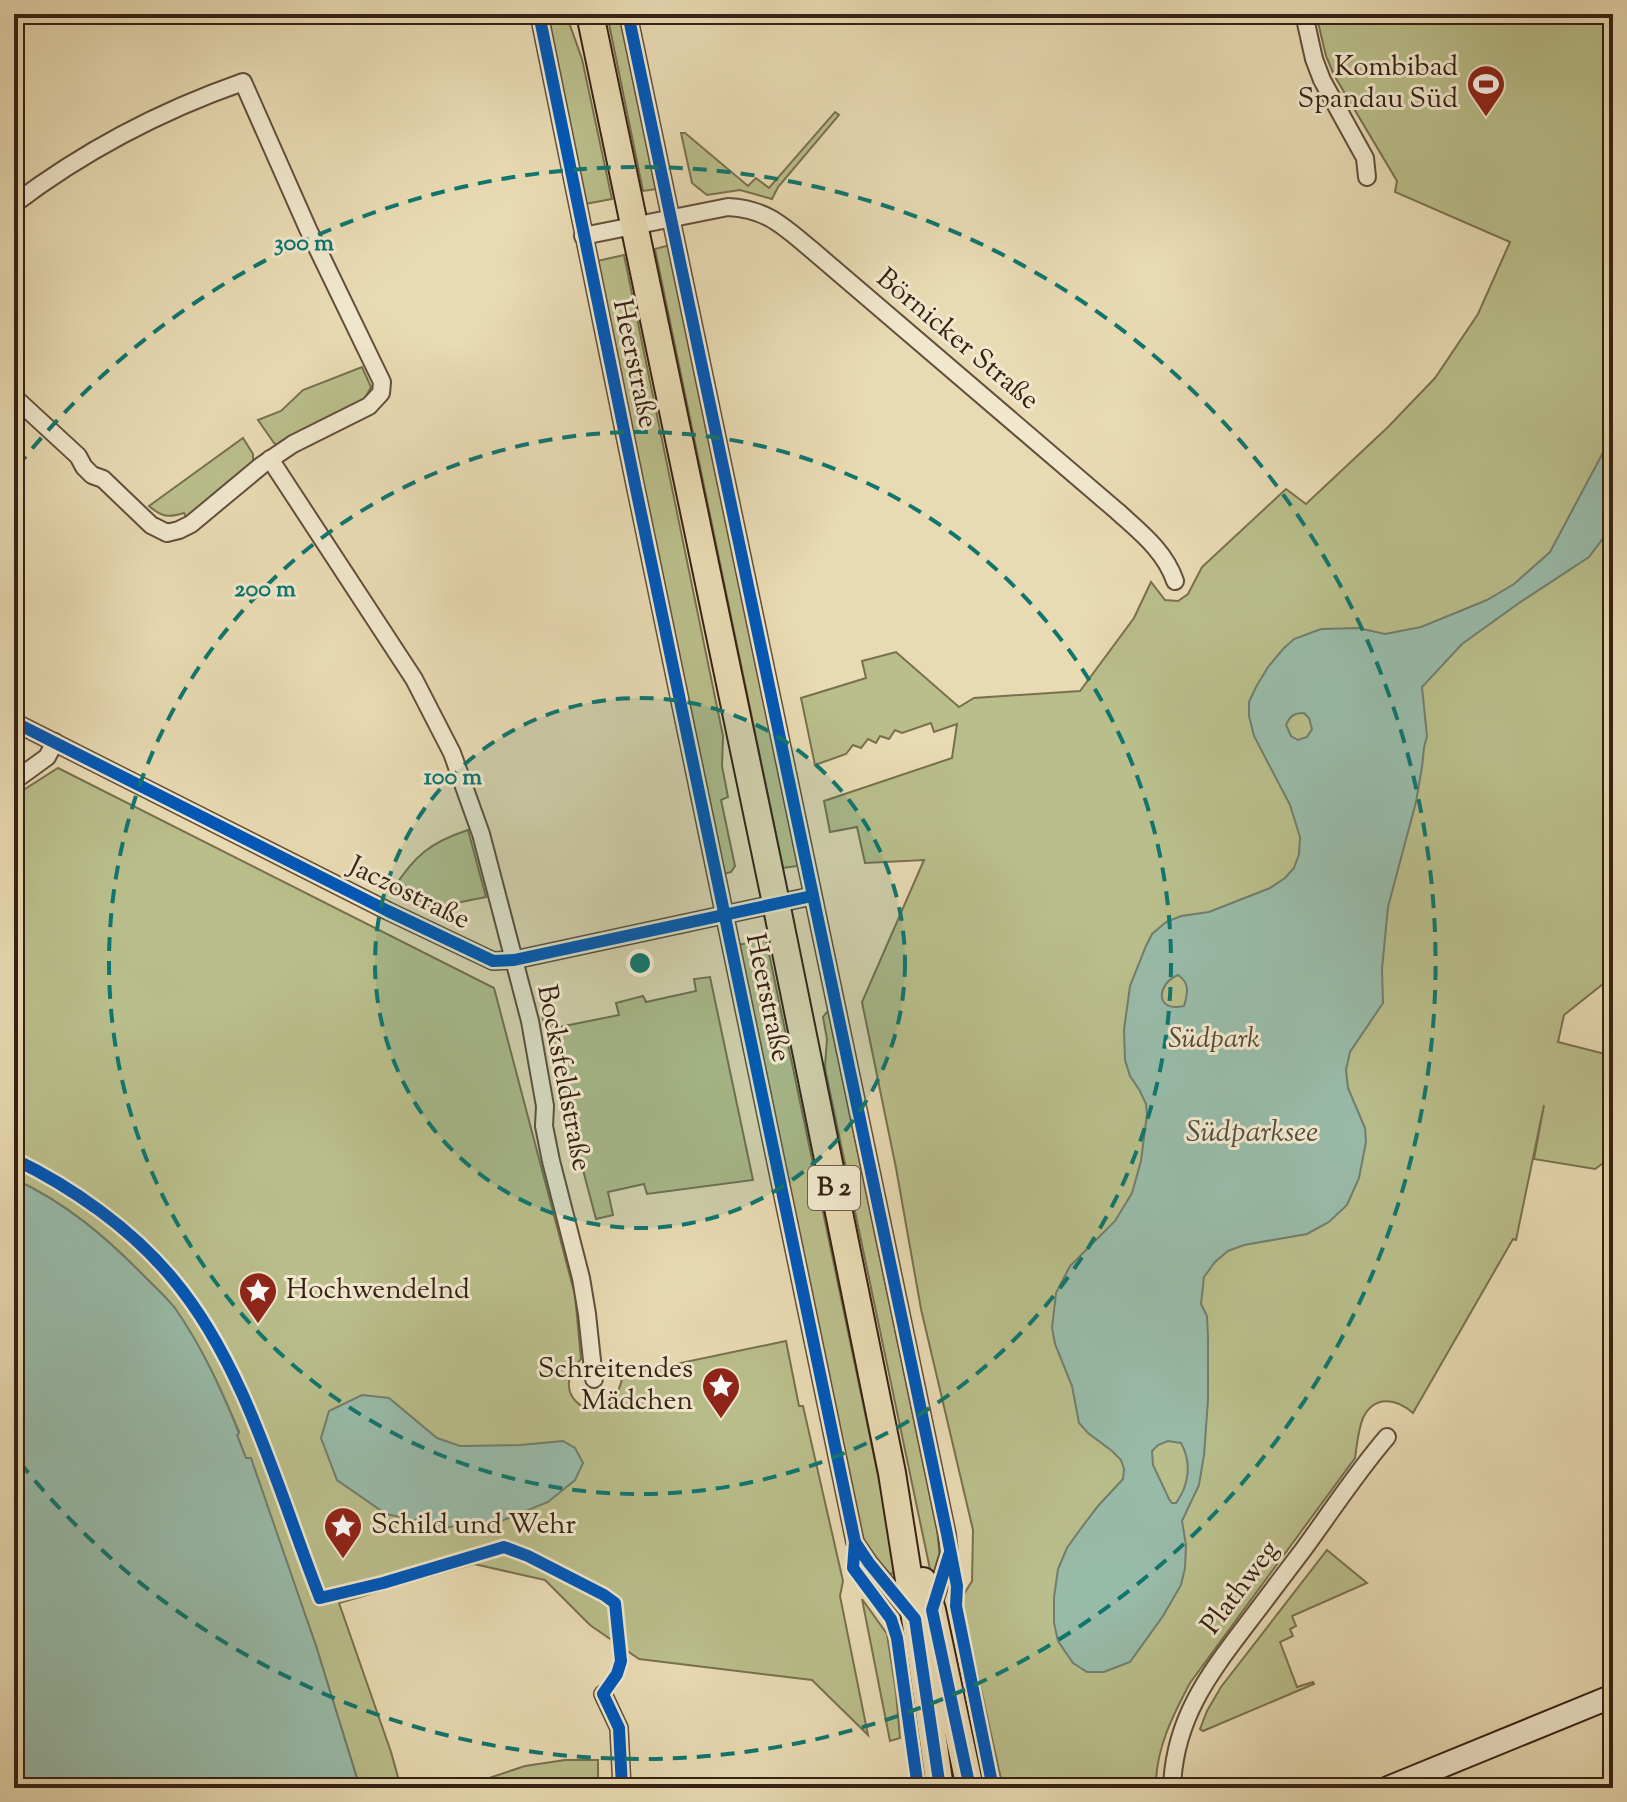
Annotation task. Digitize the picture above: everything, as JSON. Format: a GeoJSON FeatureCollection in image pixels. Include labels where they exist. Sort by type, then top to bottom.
{"type":"FeatureCollection","features":[{"type":"Feature","properties":{"kind":"main road","name":"Heerstraße"},"geometry":{"type":"LineString","coordinates":[[590,14],[892,1473],[923,1615],[970,1788]]}},
{"type":"Feature","properties":{"kind":"main road","name":"Heerstraße"},"geometry":{"type":"LineString","coordinates":[[923,1615],[940,1788]]}},
{"type":"Feature","properties":{"kind":"street","name":"Heerstraße"},"geometry":{"type":"LineString","coordinates":[[539,14],[855,1542],[869,1563],[923,1615],[949,1553],[947,1534],[628,14]]}},
{"type":"Feature","properties":{"kind":"street"},"geometry":{"type":"LineString","coordinates":[[1304,14],[1322,80],[1365,158],[1367,177]]}},
{"type":"Feature","properties":{"kind":"street"},"geometry":{"type":"LineString","coordinates":[[14,204],[44,181],[146,122],[243,82],[308,229],[382,382],[381,393],[369,406],[293,444],[224,494],[191,524],[167,533],[151,525],[103,479],[92,475],[78,456],[14,397]]}},
{"type":"Feature","properties":{"kind":"street","name":"Börnicker Straße"},"geometry":{"type":"LineString","coordinates":[[671,218],[728,207],[766,215],[780,224],[1117,511],[1159,550],[1175,581]]}},
{"type":"Feature","properties":{"kind":"street"},"geometry":{"type":"LineString","coordinates":[[583,236],[671,218]]}},
{"type":"Feature","properties":{"kind":"street","name":"Bocksfeldstraße"},"geometry":{"type":"LineString","coordinates":[[270,459],[414,679],[452,753],[481,834],[530,1021],[545,1106],[544,1126],[583,1290],[594,1379]]}},
{"type":"Feature","properties":{"kind":"street","name":"Jaczostraße"},"geometry":{"type":"LineString","coordinates":[[14,722],[493,961],[514,960],[812,896]]}},
{"type":"Feature","properties":{"kind":"street"},"geometry":{"type":"LineString","coordinates":[[14,781],[47,757],[55,742]]}},
{"type":"Feature","properties":{"kind":"street","name":"Plathweg"},"geometry":{"type":"LineString","coordinates":[[1172,1788],[1173,1766],[1183,1730],[1207,1679],[1357,1472],[1387,1437]]}},
{"type":"Feature","properties":{"kind":"street"},"geometry":{"type":"LineString","coordinates":[[603,1694],[619,1728],[622,1788]]}},
{"type":"Feature","properties":{"kind":"street"},"geometry":{"type":"LineString","coordinates":[[1388,1788],[1613,1696]]}},
{"type":"Feature","properties":{"kind":"green space"},"geometry":{"type":"Polygon","coordinates":[[[545,14],[566,14],[582,59],[612,199],[585,204],[545,14]]]}},
{"type":"Feature","properties":{"kind":"green space"},"geometry":{"type":"Polygon","coordinates":[[[607,14],[621,14],[657,189],[643,191],[607,14]]]}},
{"type":"Feature","properties":{"kind":"green space","name":"Südpark"},"geometry":{"type":"Polygon","coordinates":[[[1316,14],[1613,14],[1613,976],[1564,1015],[1558,1042],[1613,1056],[1613,1156],[1595,1169],[1534,1159],[1544,1105],[1516,1240],[1513,1239],[1413,1413],[1400,1404],[1386,1401],[1373,1405],[1363,1418],[1355,1458],[1190,1683],[1162,1747],[1156,1788],[1003,1788],[961,1599],[972,1581],[973,1530],[921,1309],[862,1002],[924,860],[865,863],[857,827],[830,832],[824,801],[952,758],[957,724],[934,732],[931,723],[902,733],[895,730],[889,739],[880,736],[876,743],[868,739],[861,748],[853,745],[846,754],[815,765],[801,698],[866,678],[862,661],[896,652],[959,707],[974,698],[1080,691],[1134,618],[1151,582],[1165,600],[1178,601],[1188,594],[1202,567],[1286,489],[1306,504],[1435,378],[1478,314],[1510,242],[1395,192],[1397,181],[1334,75],[1316,14]]]}},
{"type":"Feature","properties":{"kind":"green space"},"geometry":{"type":"Polygon","coordinates":[[[835,112],[839,115],[778,187],[772,199],[740,190],[707,195],[692,183],[681,133],[685,133],[748,186],[756,178],[769,188],[835,112]]]}},
{"type":"Feature","properties":{"kind":"green space"},"geometry":{"type":"Polygon","coordinates":[[[670,245],[798,866],[783,868],[655,249],[670,245]]]}},
{"type":"Feature","properties":{"kind":"green space"},"geometry":{"type":"Polygon","coordinates":[[[624,255],[723,736],[722,766],[728,797],[721,800],[735,866],[731,872],[724,874],[597,261],[624,255]]]}},
{"type":"Feature","properties":{"kind":"green space"},"geometry":{"type":"Polygon","coordinates":[[[362,367],[371,387],[364,400],[279,446],[258,420],[281,411],[303,390],[362,367]]]}},
{"type":"Feature","properties":{"kind":"green space"},"geometry":{"type":"Polygon","coordinates":[[[243,438],[253,454],[253,461],[186,517],[184,513],[165,516],[149,506],[243,438]]]}},
{"type":"Feature","properties":{"kind":"green space"},"geometry":{"type":"Polygon","coordinates":[[[58,768],[494,988],[575,1295],[581,1359],[572,1371],[569,1383],[571,1393],[576,1402],[594,1409],[613,1399],[623,1375],[786,1341],[843,1581],[840,1596],[868,1735],[812,1680],[639,1659],[590,1625],[545,1580],[474,1564],[339,1603],[401,1788],[360,1788],[316,1646],[250,1458],[246,1459],[237,1435],[239,1432],[202,1353],[168,1300],[115,1248],[68,1210],[14,1179],[14,796],[58,768]]]}},
{"type":"Feature","properties":{"kind":"green space"},"geometry":{"type":"Polygon","coordinates":[[[468,830],[486,897],[432,908],[394,888],[425,852],[468,830]]]}},
{"type":"Feature","properties":{"kind":"green space"},"geometry":{"type":"Polygon","coordinates":[[[766,939],[897,1566],[889,1575],[862,1541],[738,945],[766,939]]]}},
{"type":"Feature","properties":{"kind":"green space"},"geometry":{"type":"Polygon","coordinates":[[[710,977],[753,1180],[647,1194],[644,1184],[608,1192],[613,1215],[596,1219],[542,1015],[550,1014],[554,1028],[619,1015],[616,1003],[643,996],[646,1002],[696,991],[694,979],[710,977]]]}},
{"type":"Feature","properties":{"kind":"green space"},"geometry":{"type":"Polygon","coordinates":[[[827,1012],[937,1529],[940,1557],[934,1574],[931,1574],[826,1073],[827,1039],[823,1017],[827,1012]]]}},
{"type":"Feature","properties":{"kind":"green space"},"geometry":{"type":"Polygon","coordinates":[[[1327,1550],[1367,1583],[1292,1616],[1296,1626],[1290,1629],[1293,1636],[1280,1642],[1297,1687],[1314,1684],[1203,1731],[1200,1729],[1221,1687],[1327,1550]]]}},
{"type":"Feature","properties":{"kind":"green space"},"geometry":{"type":"Polygon","coordinates":[[[862,1599],[887,1634],[900,1738],[890,1741],[862,1599]]]}},
{"type":"Feature","properties":{"kind":"green space"},"geometry":{"type":"Polygon","coordinates":[[[565,1760],[598,1760],[598,1788],[474,1788],[474,1783],[525,1766],[565,1760]]]}},
{"type":"Feature","properties":{"kind":"water","name":"Südparksee"},"geometry":{"type":"Polygon","coordinates":[[[1613,422],[1613,525],[1589,557],[1462,644],[1422,687],[1427,736],[1416,802],[1388,907],[1382,969],[1383,1003],[1350,1052],[1346,1070],[1348,1088],[1365,1128],[1366,1142],[1359,1178],[1347,1205],[1329,1222],[1307,1234],[1244,1245],[1228,1251],[1204,1277],[1201,1304],[1207,1316],[1208,1400],[1204,1455],[1199,1485],[1182,1521],[1186,1545],[1181,1585],[1130,1662],[1104,1672],[1087,1672],[1073,1663],[1058,1641],[1054,1597],[1058,1569],[1079,1531],[1123,1479],[1124,1469],[1121,1460],[1079,1423],[1072,1386],[1052,1328],[1056,1293],[1070,1266],[1115,1221],[1132,1193],[1141,1161],[1146,1104],[1125,1060],[1124,1030],[1130,986],[1152,934],[1166,922],[1181,916],[1209,912],[1270,888],[1294,868],[1299,854],[1300,837],[1290,805],[1254,736],[1249,702],[1268,667],[1294,639],[1321,629],[1358,628],[1385,634],[1421,627],[1487,600],[1514,584],[1550,552],[1606,447],[1613,422]],[[1304,713],[1293,716],[1286,725],[1291,736],[1298,740],[1307,737],[1312,729],[1304,713]],[[1178,975],[1163,991],[1164,1002],[1175,1007],[1184,1006],[1187,993],[1185,981],[1178,975]],[[1168,1441],[1152,1451],[1153,1465],[1169,1499],[1176,1503],[1188,1474],[1187,1458],[1181,1443],[1168,1441]]]}},
{"type":"Feature","properties":{"kind":"water"},"geometry":{"type":"Polygon","coordinates":[[[14,1179],[68,1210],[115,1248],[172,1304],[194,1338],[225,1400],[246,1458],[251,1458],[316,1646],[360,1788],[14,1788],[14,1179]]]}},
{"type":"Feature","properties":{"kind":"water"},"geometry":{"type":"Polygon","coordinates":[[[362,1395],[389,1398],[437,1438],[460,1446],[563,1441],[575,1448],[583,1463],[575,1480],[548,1502],[499,1522],[448,1527],[386,1514],[337,1480],[321,1438],[329,1411],[362,1395]]]}},
{"type":"Feature","properties":{"kind":"cycle path"},"geometry":{"type":"LineString","coordinates":[[539,14],[855,1542],[915,1619],[940,1788]]}},
{"type":"Feature","properties":{"kind":"cycle path"},"geometry":{"type":"LineString","coordinates":[[628,14],[947,1534],[957,1586],[956,1606],[993,1788]]}},
{"type":"Feature","properties":{"kind":"cycle path"},"geometry":{"type":"LineString","coordinates":[[14,722],[493,961],[514,960],[812,896]]}},
{"type":"Feature","properties":{"kind":"cycle path"},"geometry":{"type":"LineString","coordinates":[[14,1159],[79,1196],[120,1226],[157,1261],[199,1313],[241,1391],[320,1598],[504,1547],[528,1556],[615,1603],[621,1661],[617,1674],[603,1694],[619,1728],[622,1788]]}},
{"type":"Feature","properties":{"kind":"cycle path"},"geometry":{"type":"LineString","coordinates":[[855,1542],[853,1568],[891,1619],[897,1638],[918,1788]]}},
{"type":"Feature","properties":{"kind":"cycle path"},"geometry":{"type":"LineString","coordinates":[[949,1555],[932,1610],[970,1788]]}},
{"type":"Feature","properties":{"kind":"place","name":"Kombibad Spandau Süd"},"geometry":{"type":"Point","coordinates":[1486,118]}},
{"type":"Feature","properties":{"kind":"place","name":"Hochwendelnd"},"geometry":{"type":"Point","coordinates":[258,1325]}},
{"type":"Feature","properties":{"kind":"place","name":"Schreitendes Mädchen"},"geometry":{"type":"Point","coordinates":[721,1420]}},
{"type":"Feature","properties":{"kind":"place","name":"Schild und Wehr"},"geometry":{"type":"Point","coordinates":[343,1560]}}]}
